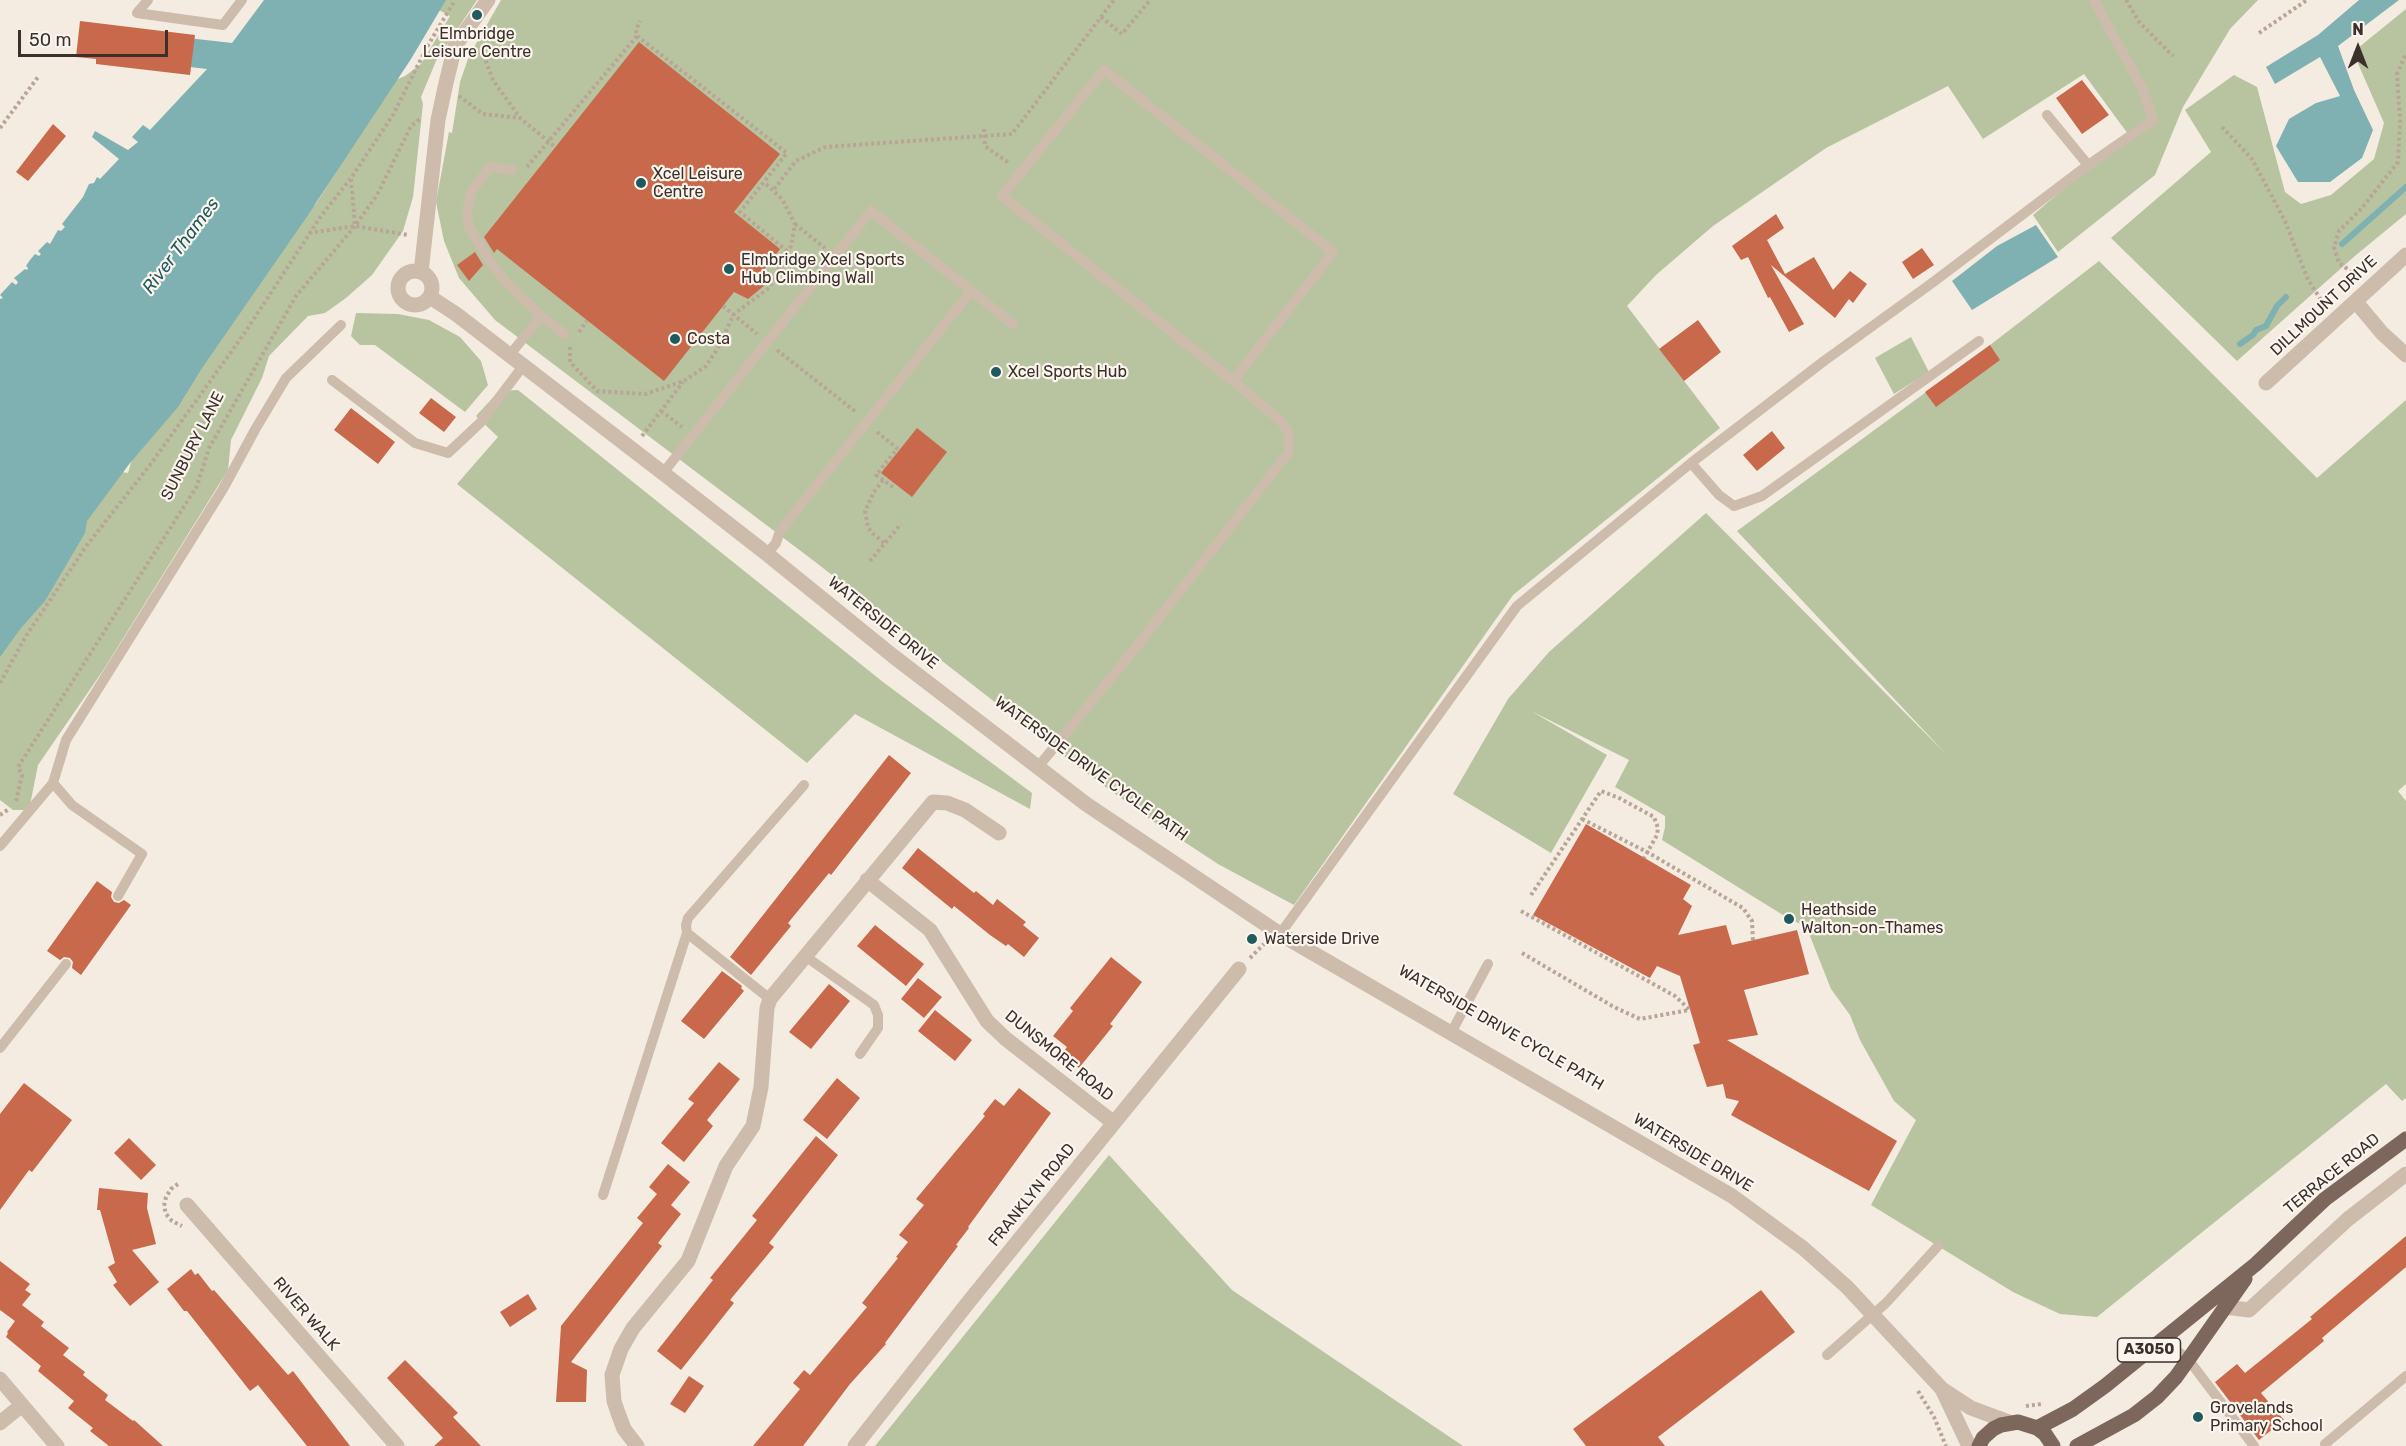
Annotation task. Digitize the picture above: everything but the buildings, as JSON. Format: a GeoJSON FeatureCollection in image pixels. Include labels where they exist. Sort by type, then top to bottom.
{"type":"FeatureCollection","features":[{"type":"Feature","properties":{"kind":"main road","name":"TERRACE ROAD"},"geometry":{"type":"LineString","coordinates":[[2037,1428],[2073,1409],[2105,1386],[2256,1264],[2325,1199],[2406,1139]]}},
{"type":"Feature","properties":{"kind":"main road","name":"TERRACE ROAD"},"geometry":{"type":"LineString","coordinates":[[2078,1446],[2134,1415],[2157,1397],[2188,1359],[2256,1264]]}},
{"type":"Feature","properties":{"kind":"main road"},"geometry":{"type":"LineString","coordinates":[[1979,1446],[1983,1438],[1993,1429],[2009,1422],[2018,1422],[2037,1428],[2045,1434],[2053,1446]]}},
{"type":"Feature","properties":{"kind":"street"},"geometry":{"type":"LineString","coordinates":[[421,272],[442,102],[455,46],[488,0]]}},
{"type":"Feature","properties":{"kind":"street","name":"DILLMOUNT DRIVE"},"geometry":{"type":"LineString","coordinates":[[2266,383],[2406,255]]}},
{"type":"Feature","properties":{"kind":"street"},"geometry":{"type":"LineString","coordinates":[[414,271],[421,272],[432,285],[430,297],[422,303],[411,305],[401,298],[398,292],[400,280],[404,275],[414,271]]}},
{"type":"Feature","properties":{"kind":"street","name":"WATERSIDE DRIVE"},"geometry":{"type":"LineString","coordinates":[[430,297],[456,314],[768,554],[893,656],[1086,804],[1274,937],[1451,1033],[1732,1196],[1803,1248],[1873,1313],[1942,1389],[1971,1408],[2009,1422]]}},
{"type":"Feature","properties":{"kind":"street"},"geometry":{"type":"LineString","coordinates":[[2356,302],[2382,333],[2406,355]]}},
{"type":"Feature","properties":{"kind":"street"},"geometry":{"type":"LineString","coordinates":[[637,1446],[624,1429],[618,1413],[614,1401],[612,1375],[621,1349],[633,1328],[688,1261],[726,1166],[753,1126],[761,1087],[767,1008],[770,999],[933,802],[946,803],[965,810],[999,833]]}},
{"type":"Feature","properties":{"kind":"street","name":"DUNSMORE ROAD"},"geometry":{"type":"LineString","coordinates":[[867,880],[930,930],[987,1021],[1006,1039],[1114,1123]]}},
{"type":"Feature","properties":{"kind":"street","name":"FRANKLYN ROAD"},"geometry":{"type":"LineString","coordinates":[[855,1446],[1239,969]]}},
{"type":"Feature","properties":{"kind":"street"},"geometry":{"type":"LineString","coordinates":[[2225,1307],[2249,1310],[2348,1219],[2406,1174]]}},
{"type":"Feature","properties":{"kind":"street","name":"RIVER WALK"},"geometry":{"type":"LineString","coordinates":[[188,1205],[397,1446]]}},
{"type":"Feature","properties":{"kind":"street"},"geometry":{"type":"LineString","coordinates":[[0,1379],[57,1446]]}},
{"type":"Feature","properties":{"kind":"street","name":"WATERSIDE DRIVE"},"geometry":{"type":"LineString","coordinates":[[1942,1389],[1970,1446]]}},
{"type":"Feature","properties":{"kind":"street"},"geometry":{"type":"LineString","coordinates":[[0,1424],[22,1405]]}},
{"type":"Feature","properties":{"kind":"lane"},"geometry":{"type":"LineString","coordinates":[[148,0],[137,14],[223,25],[242,0]]}},
{"type":"Feature","properties":{"kind":"lane"},"geometry":{"type":"LineString","coordinates":[[1274,937],[1517,606],[1691,463],[1824,361],[2088,165],[2153,120],[2142,88],[2094,0]]}},
{"type":"Feature","properties":{"kind":"lane"},"geometry":{"type":"LineString","coordinates":[[1038,767],[1288,452],[1289,434],[1281,421],[1002,196],[1104,70],[1333,252],[1233,381]]}},
{"type":"Feature","properties":{"kind":"lane"},"geometry":{"type":"LineString","coordinates":[[2047,115],[2088,165]]}},
{"type":"Feature","properties":{"kind":"lane"},"geometry":{"type":"LineString","coordinates":[[512,170],[489,167],[473,189],[469,200],[467,214],[469,228],[506,282],[541,316],[568,337]]}},
{"type":"Feature","properties":{"kind":"lane"},"geometry":{"type":"LineString","coordinates":[[663,473],[871,211],[1013,324]]}},
{"type":"Feature","properties":{"kind":"lane"},"geometry":{"type":"LineString","coordinates":[[768,554],[780,531],[971,291]]}},
{"type":"Feature","properties":{"kind":"lane"},"geometry":{"type":"LineString","coordinates":[[509,356],[541,316]]}},
{"type":"Feature","properties":{"kind":"lane"},"geometry":{"type":"LineString","coordinates":[[0,846],[53,783],[66,740],[224,489],[256,428],[286,378],[341,325]]}},
{"type":"Feature","properties":{"kind":"lane"},"geometry":{"type":"LineString","coordinates":[[1691,463],[1719,495],[1734,506],[1762,496],[1979,341]]}},
{"type":"Feature","properties":{"kind":"lane"},"geometry":{"type":"LineString","coordinates":[[332,380],[415,443],[448,453],[480,423],[523,366]]}},
{"type":"Feature","properties":{"kind":"lane"},"geometry":{"type":"LineString","coordinates":[[53,783],[72,805],[142,854],[118,896]]}},
{"type":"Feature","properties":{"kind":"lane"},"geometry":{"type":"LineString","coordinates":[[603,1195],[687,933],[688,918],[804,785]]}},
{"type":"Feature","properties":{"kind":"lane"},"geometry":{"type":"LineString","coordinates":[[687,933],[770,999]]}},
{"type":"Feature","properties":{"kind":"lane"},"geometry":{"type":"LineString","coordinates":[[804,956],[874,1005],[878,1015],[878,1028],[860,1054]]}},
{"type":"Feature","properties":{"kind":"lane"},"geometry":{"type":"LineString","coordinates":[[0,1048],[66,964]]}},
{"type":"Feature","properties":{"kind":"lane"},"geometry":{"type":"LineString","coordinates":[[1451,1033],[1488,964]]}},
{"type":"Feature","properties":{"kind":"lane"},"geometry":{"type":"LineString","coordinates":[[1827,1355],[1886,1303],[1938,1246]]}},
{"type":"Feature","properties":{"kind":"lane"},"geometry":{"type":"LineString","coordinates":[[2161,1339],[2188,1359],[2254,1446]]}},
{"type":"Feature","properties":{"kind":"lane"},"geometry":{"type":"LineString","coordinates":[[2325,1444],[2406,1376]]}},
{"type":"Feature","properties":{"kind":"path"},"geometry":{"type":"LineString","coordinates":[[0,683],[26,636],[87,545],[150,465],[244,334],[309,233],[351,178],[393,115],[427,47],[455,0]]}},
{"type":"Feature","properties":{"kind":"path"},"geometry":{"type":"LineString","coordinates":[[774,189],[796,161],[825,147],[1012,134],[1114,0]]}},
{"type":"Feature","properties":{"kind":"path"},"geometry":{"type":"LineString","coordinates":[[1101,17],[1122,34],[1150,0]]}},
{"type":"Feature","properties":{"kind":"path"},"geometry":{"type":"LineString","coordinates":[[2126,0],[2139,22],[2173,56]]}},
{"type":"Feature","properties":{"kind":"path"},"geometry":{"type":"LineString","coordinates":[[2259,33],[2307,0]]}},
{"type":"Feature","properties":{"kind":"path"},"geometry":{"type":"LineString","coordinates":[[640,21],[636,30],[637,36],[787,153],[740,212],[788,252]]}},
{"type":"Feature","properties":{"kind":"path"},"geometry":{"type":"LineString","coordinates":[[463,36],[485,59],[493,80],[520,118],[554,146]]}},
{"type":"Feature","properties":{"kind":"path"},"geometry":{"type":"LineString","coordinates":[[512,170],[519,177],[637,36]]}},
{"type":"Feature","properties":{"kind":"path"},"geometry":{"type":"LineString","coordinates":[[2374,285],[2349,272],[2339,263],[2334,247],[2339,231],[2362,208],[2398,162],[2400,120],[2397,74],[2406,54]]}},
{"type":"Feature","properties":{"kind":"path"},"geometry":{"type":"LineString","coordinates":[[0,128],[38,77]]}},
{"type":"Feature","properties":{"kind":"path"},"geometry":{"type":"LineString","coordinates":[[446,83],[467,104],[483,114],[520,118]]}},
{"type":"Feature","properties":{"kind":"path","name":"SUNBURY LANE"},"geometry":{"type":"LineString","coordinates":[[0,815],[8,811],[17,800],[22,775],[18,767],[197,486],[209,448],[296,296],[355,226],[376,195],[411,126],[442,102]]}},
{"type":"Feature","properties":{"kind":"path"},"geometry":{"type":"LineString","coordinates":[[2222,127],[2252,159],[2285,222],[2308,280],[2335,321]]}},
{"type":"Feature","properties":{"kind":"path"},"geometry":{"type":"LineString","coordinates":[[984,129],[985,146],[1022,172]]}},
{"type":"Feature","properties":{"kind":"path"},"geometry":{"type":"LineString","coordinates":[[351,178],[355,226]]}},
{"type":"Feature","properties":{"kind":"path"},"geometry":{"type":"LineString","coordinates":[[764,182],[782,199],[795,225],[835,257]]}},
{"type":"Feature","properties":{"kind":"path"},"geometry":{"type":"LineString","coordinates":[[568,337],[570,362],[597,391],[645,394],[684,381],[706,366],[718,348],[734,314],[769,288],[788,252],[795,225]]}},
{"type":"Feature","properties":{"kind":"path"},"geometry":{"type":"LineString","coordinates":[[309,233],[355,226],[410,235]]}},
{"type":"Feature","properties":{"kind":"path"},"geometry":{"type":"LineString","coordinates":[[723,306],[898,449],[876,475],[893,487]]}},
{"type":"Feature","properties":{"kind":"path"},"geometry":{"type":"LineString","coordinates":[[578,334],[587,321]]}},
{"type":"Feature","properties":{"kind":"path"},"geometry":{"type":"LineString","coordinates":[[641,436],[684,381]]}},
{"type":"Feature","properties":{"kind":"path"},"geometry":{"type":"LineString","coordinates":[[589,396],[594,389]]}},
{"type":"Feature","properties":{"kind":"path"},"geometry":{"type":"LineString","coordinates":[[661,411],[693,435]]}},
{"type":"Feature","properties":{"kind":"path"},"geometry":{"type":"LineString","coordinates":[[883,480],[865,511],[868,527],[884,543]]}},
{"type":"Feature","properties":{"kind":"path"},"geometry":{"type":"LineString","coordinates":[[870,561],[901,524]]}},
{"type":"Feature","properties":{"kind":"path"},"geometry":{"type":"LineString","coordinates":[[1531,895],[1601,791],[1654,817],[1658,828],[1657,835],[1644,858]]}},
{"type":"Feature","properties":{"kind":"path"},"geometry":{"type":"LineString","coordinates":[[1582,819],[1647,852],[1743,908],[1752,921],[1753,941]]}},
{"type":"Feature","properties":{"kind":"path"},"geometry":{"type":"LineString","coordinates":[[1521,911],[1675,996],[1690,1010],[1640,1019],[1614,1007],[1522,953]]}},
{"type":"Feature","properties":{"kind":"path"},"geometry":{"type":"LineString","coordinates":[[1239,969],[1274,937]]}},
{"type":"Feature","properties":{"kind":"path"},"geometry":{"type":"LineString","coordinates":[[2016,1407],[2049,1402]]}},
{"type":"Feature","properties":{"kind":"path"},"geometry":{"type":"LineString","coordinates":[[1941,1435],[1946,1446]]}},
{"type":"Feature","properties":{"kind":"green space"},"geometry":{"type":"Polygon","coordinates":[[[428,0],[477,0],[436,61],[421,97],[423,104],[413,197],[403,231],[372,275],[325,313],[308,316],[269,356],[262,378],[231,440],[228,470],[104,669],[38,765],[29,810],[13,810],[0,800],[0,638],[107,470],[128,473],[133,455],[298,201],[315,205],[335,174],[381,86],[405,76],[421,64],[450,16],[426,3],[428,0]]]}},
{"type":"Feature","properties":{"kind":"green space","name":"Xcel Sports Hub"},"geometry":{"type":"Polygon","coordinates":[[[501,0],[2258,0],[2230,29],[2183,107],[2155,175],[2058,252],[2033,215],[2128,134],[2084,74],[1983,139],[1948,86],[1826,148],[1713,226],[1656,275],[1627,306],[1720,428],[1513,595],[1294,905],[1218,864],[1154,822],[1078,767],[814,561],[495,320],[459,278],[444,241],[436,202],[449,132],[452,133],[460,82],[469,56],[501,0]]]}},
{"type":"Feature","properties":{"kind":"green space"},"geometry":{"type":"Polygon","coordinates":[[[2406,9],[2406,214],[2356,255],[2237,361],[2111,238],[2211,152],[2185,110],[2234,75],[2257,87],[2285,192],[2301,204],[2331,195],[2374,159],[2384,123],[2353,52],[2406,9]]]}},
{"type":"Feature","properties":{"kind":"green space"},"geometry":{"type":"Polygon","coordinates":[[[2099,261],[2317,478],[2406,400],[2406,784],[2398,791],[2406,801],[2406,1098],[2402,1101],[2386,1084],[2097,1317],[2060,1314],[2013,1292],[1871,1205],[1916,1120],[1894,1101],[1860,1040],[1850,1015],[1831,989],[1806,926],[1791,920],[1662,840],[1665,816],[1615,787],[1629,760],[1531,711],[1607,755],[1551,853],[1453,794],[1508,699],[1549,652],[1706,513],[1946,754],[1737,531],[1990,345],[2099,261]]]}},
{"type":"Feature","properties":{"kind":"green space"},"geometry":{"type":"Polygon","coordinates":[[[356,313],[398,314],[429,320],[460,337],[481,361],[488,385],[465,412],[375,345],[360,345],[351,336],[356,313]]]}},
{"type":"Feature","properties":{"kind":"green space"},"geometry":{"type":"Polygon","coordinates":[[[1911,337],[1929,372],[1894,394],[1875,358],[1911,337]]]}},
{"type":"Feature","properties":{"kind":"green space"},"geometry":{"type":"Polygon","coordinates":[[[518,390],[883,682],[1032,793],[1030,809],[855,714],[807,763],[457,484],[498,437],[476,416],[499,391],[518,390]]]}},
{"type":"Feature","properties":{"kind":"green space"},"geometry":{"type":"Polygon","coordinates":[[[1109,1155],[1232,1290],[1463,1446],[875,1446],[1109,1155]]]}},
{"type":"Feature","properties":{"kind":"water","name":"River Thames"},"geometry":{"type":"Polygon","coordinates":[[[264,0],[446,0],[411,59],[178,407],[130,463],[87,521],[85,533],[45,601],[0,657],[0,299],[3,298],[0,295],[12,282],[16,285],[18,282],[14,278],[25,269],[27,270],[26,266],[35,254],[39,256],[41,254],[38,251],[47,242],[50,244],[58,230],[61,231],[65,227],[62,224],[83,197],[89,184],[94,183],[97,177],[100,179],[119,159],[92,137],[95,131],[128,150],[138,142],[132,137],[143,125],[150,130],[207,69],[97,56],[100,28],[232,43],[264,0]]]}},
{"type":"Feature","properties":{"kind":"water"},"geometry":{"type":"Polygon","coordinates":[[[2359,0],[2399,0],[2338,46],[2354,90],[2373,130],[2362,158],[2330,182],[2298,182],[2276,146],[2289,119],[2316,103],[2340,96],[2320,57],[2275,84],[2266,67],[2318,35],[2359,0]]]}},
{"type":"Feature","properties":{"kind":"water"},"geometry":{"type":"Polygon","coordinates":[[[2036,225],[2058,257],[1972,310],[1952,281],[1997,246],[2036,225]]]}},
{"type":"Feature","properties":{"kind":"waterway"},"geometry":{"type":"LineString","coordinates":[[2342,244],[2406,187]]}},
{"type":"Feature","properties":{"kind":"waterway"},"geometry":{"type":"LineString","coordinates":[[2240,344],[2256,330],[2266,326],[2277,306],[2286,297]]}},
{"type":"Feature","properties":{"kind":"place","name":"Elmbridge Leisure Centre"},"geometry":{"type":"Point","coordinates":[477,15]}},
{"type":"Feature","properties":{"kind":"place","name":"Xcel Leisure Centre"},"geometry":{"type":"Point","coordinates":[641,183]}},
{"type":"Feature","properties":{"kind":"place","name":"Elmbridge Xcel Sports Hub Climbing Wall"},"geometry":{"type":"Point","coordinates":[729,269]}},
{"type":"Feature","properties":{"kind":"place","name":"Costa"},"geometry":{"type":"Point","coordinates":[675,339]}},
{"type":"Feature","properties":{"kind":"place","name":"Xcel Sports Hub"},"geometry":{"type":"Point","coordinates":[996,372]}},
{"type":"Feature","properties":{"kind":"place","name":"Heathside Walton-on-Thames"},"geometry":{"type":"Point","coordinates":[1789,919]}},
{"type":"Feature","properties":{"kind":"place","name":"Waterside Drive"},"geometry":{"type":"Point","coordinates":[1252,939]}},
{"type":"Feature","properties":{"kind":"place","name":"Grovelands Primary School"},"geometry":{"type":"Point","coordinates":[2198,1417]}}]}
